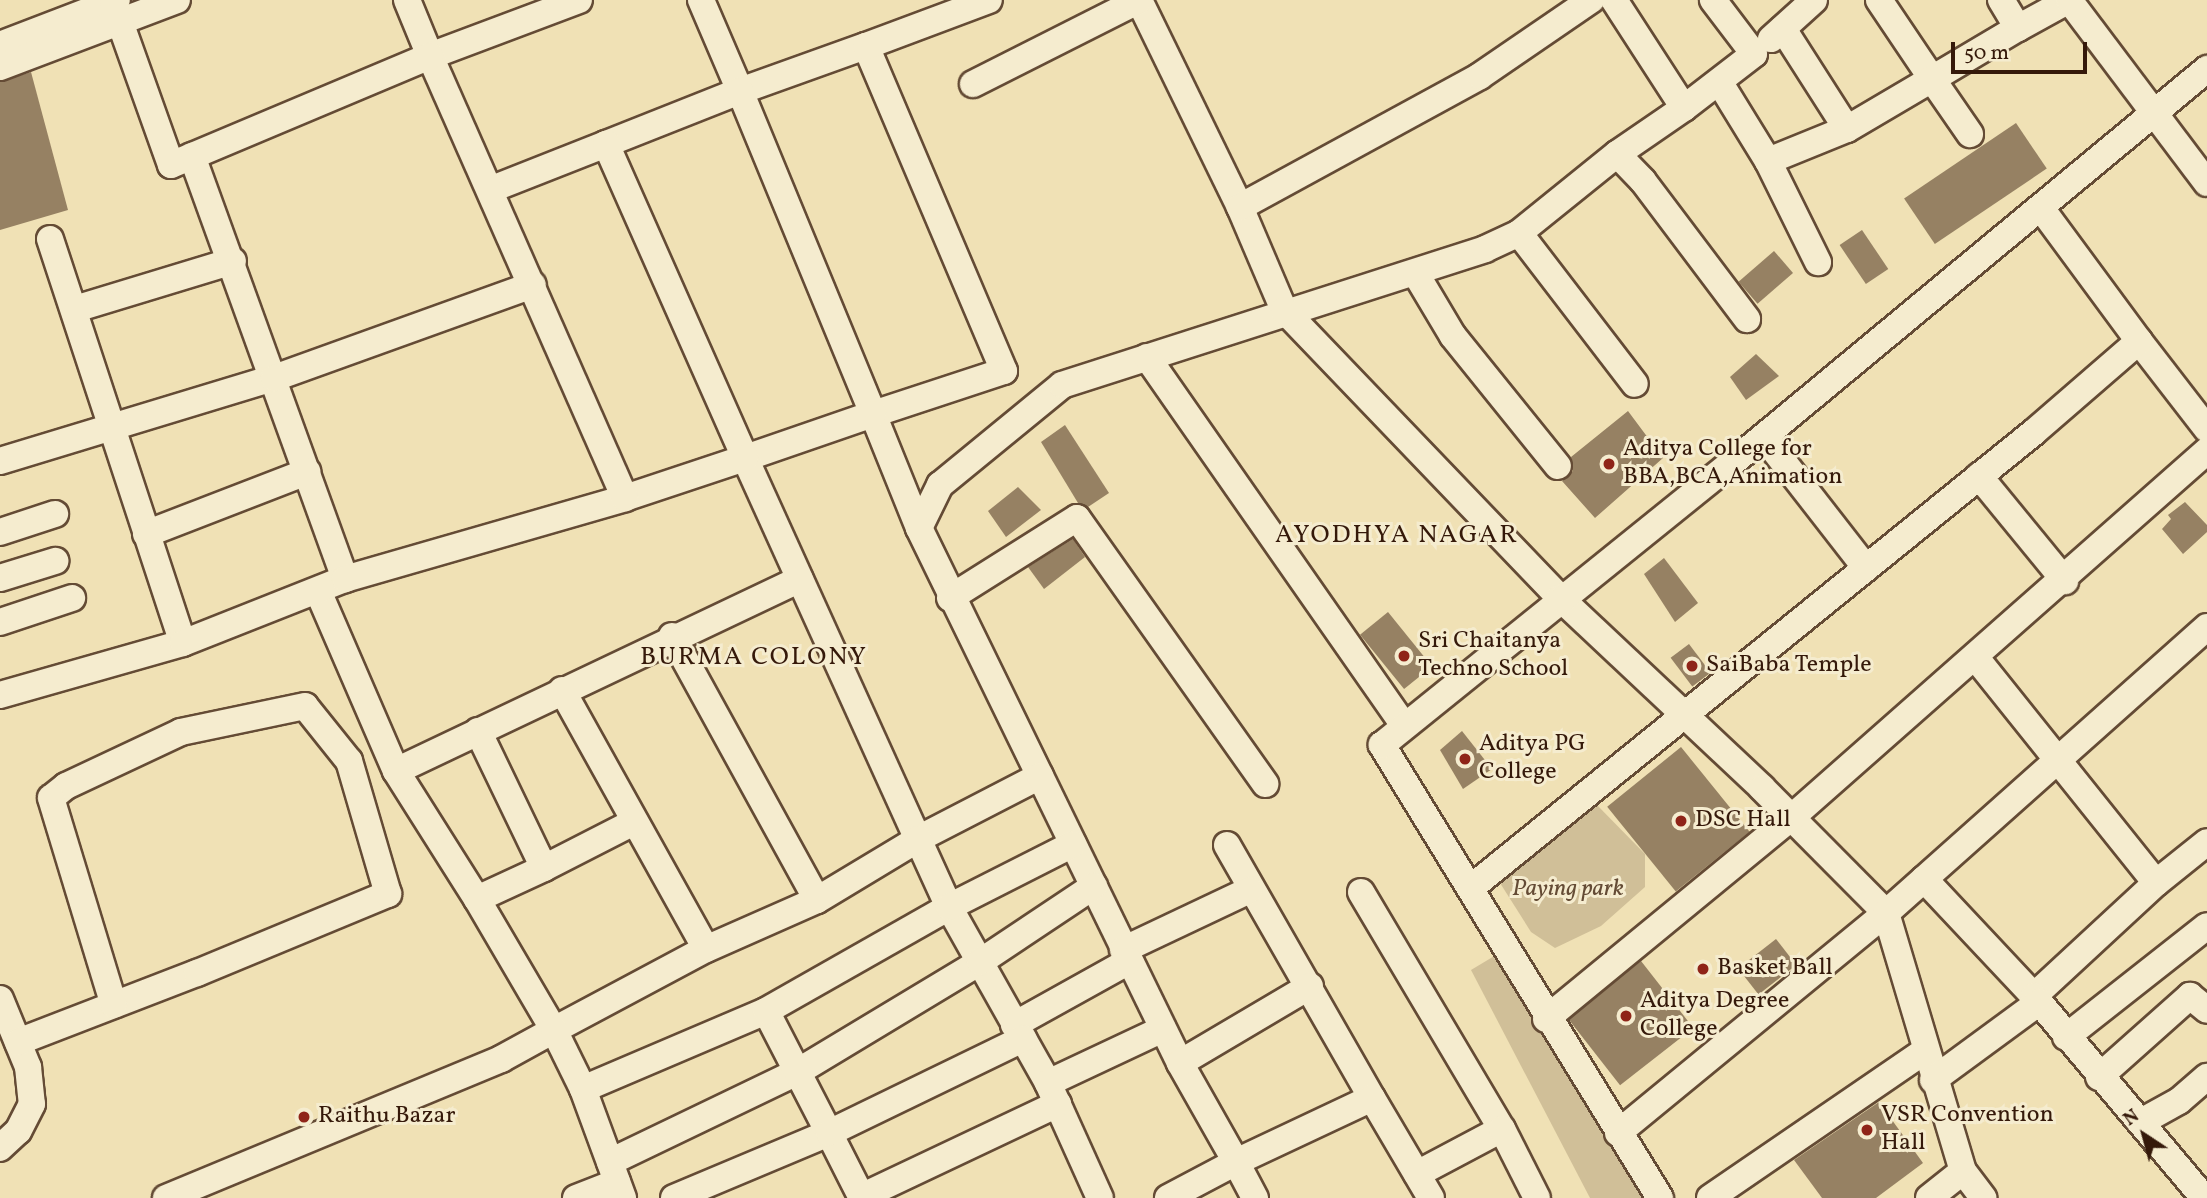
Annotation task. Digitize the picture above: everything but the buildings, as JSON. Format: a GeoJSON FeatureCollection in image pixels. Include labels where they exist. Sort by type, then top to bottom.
{"type":"FeatureCollection","features":[{"type":"Feature","properties":{"kind":"street"},"geometry":{"type":"LineString","coordinates":[[0,45],[82,6],[117,9],[177,0]]}},
{"type":"Feature","properties":{"kind":"street"},"geometry":{"type":"LineString","coordinates":[[407,0],[625,498]]}},
{"type":"Feature","properties":{"kind":"street"},"geometry":{"type":"LineString","coordinates":[[117,9],[171,165],[430,56],[579,0]]}},
{"type":"Feature","properties":{"kind":"street"},"geometry":{"type":"LineString","coordinates":[[701,0],[950,598],[1163,1029],[1255,1198]]}},
{"type":"Feature","properties":{"kind":"street"},"geometry":{"type":"LineString","coordinates":[[492,189],[740,91],[989,0]]}},
{"type":"Feature","properties":{"kind":"street"},"geometry":{"type":"LineString","coordinates":[[972,83],[1139,0],[1240,207],[1284,310],[1560,598],[1791,818],[1886,913],[1933,1080],[1964,1171],[1983,1198]]}},
{"type":"Feature","properties":{"kind":"street"},"geometry":{"type":"LineString","coordinates":[[1240,207],[1480,76],[1591,0]]}},
{"type":"Feature","properties":{"kind":"street"},"geometry":{"type":"LineString","coordinates":[[1614,0],[1684,108]]}},
{"type":"Feature","properties":{"kind":"street"},"geometry":{"type":"LineString","coordinates":[[1713,0],[1754,54]]}},
{"type":"Feature","properties":{"kind":"street"},"geometry":{"type":"LineString","coordinates":[[1879,0],[1970,134]]}},
{"type":"Feature","properties":{"kind":"street"},"geometry":{"type":"LineString","coordinates":[[2001,0],[2018,28]]}},
{"type":"Feature","properties":{"kind":"street"},"geometry":{"type":"LineString","coordinates":[[1768,160],[1847,129],[2069,0],[2207,183]]}},
{"type":"Feature","properties":{"kind":"street"},"geometry":{"type":"LineString","coordinates":[[919,528],[940,485],[1062,385],[1284,310],[1416,274],[1519,233],[1617,154],[1720,83],[1812,1]]}},
{"type":"Feature","properties":{"kind":"street"},"geometry":{"type":"LineString","coordinates":[[0,67],[117,9]]}},
{"type":"Feature","properties":{"kind":"street"},"geometry":{"type":"LineString","coordinates":[[1783,29],[1847,129]]}},
{"type":"Feature","properties":{"kind":"street"},"geometry":{"type":"LineString","coordinates":[[866,46],[1004,371],[1037,404]]}},
{"type":"Feature","properties":{"kind":"street"},"geometry":{"type":"LineString","coordinates":[[1660,1198],[1546,1019],[1472,887],[1382,745],[1560,598],[1763,437],[2207,69]]}},
{"type":"Feature","properties":{"kind":"street"},"geometry":{"type":"LineString","coordinates":[[1720,83],[1768,160],[1818,262]]}},
{"type":"Feature","properties":{"kind":"street"},"geometry":{"type":"LineString","coordinates":[[606,144],[949,907],[1053,1093],[1100,1198]]}},
{"type":"Feature","properties":{"kind":"street"},"geometry":{"type":"LineString","coordinates":[[1617,154],[1643,181],[1747,319]]}},
{"type":"Feature","properties":{"kind":"street"},"geometry":{"type":"LineString","coordinates":[[192,156],[233,261],[345,579]]}},
{"type":"Feature","properties":{"kind":"street"},"geometry":{"type":"LineString","coordinates":[[2040,208],[2207,429]]}},
{"type":"Feature","properties":{"kind":"street"},"geometry":{"type":"LineString","coordinates":[[1519,233],[1634,384]]}},
{"type":"Feature","properties":{"kind":"street"},"geometry":{"type":"LineString","coordinates":[[50,239],[75,309],[109,429],[183,643]]}},
{"type":"Feature","properties":{"kind":"street"},"geometry":{"type":"LineString","coordinates":[[75,309],[233,261]]}},
{"type":"Feature","properties":{"kind":"street"},"geometry":{"type":"LineString","coordinates":[[1416,274],[1453,336],[1558,467]]}},
{"type":"Feature","properties":{"kind":"street"},"geometry":{"type":"LineString","coordinates":[[0,461],[274,378],[533,285]]}},
{"type":"Feature","properties":{"kind":"street"},"geometry":{"type":"LineString","coordinates":[[1472,887],[1979,476],[2139,341]]}},
{"type":"Feature","properties":{"kind":"street"},"geometry":{"type":"LineString","coordinates":[[1147,357],[1404,726]]}},
{"type":"Feature","properties":{"kind":"street"},"geometry":{"type":"LineString","coordinates":[[0,695],[183,643],[345,579],[625,498],[1004,371]]}},
{"type":"Feature","properties":{"kind":"street"},"geometry":{"type":"LineString","coordinates":[[1763,437],[1866,568]]}},
{"type":"Feature","properties":{"kind":"street"},"geometry":{"type":"LineString","coordinates":[[1546,1019],[1791,818],[2065,581],[2207,451]]}},
{"type":"Feature","properties":{"kind":"street"},"geometry":{"type":"LineString","coordinates":[[146,534],[307,472]]}},
{"type":"Feature","properties":{"kind":"street"},"geometry":{"type":"LineString","coordinates":[[1979,476],[2065,581]]}},
{"type":"Feature","properties":{"kind":"street"},"geometry":{"type":"LineString","coordinates":[[0,532],[55,514]]}},
{"type":"Feature","properties":{"kind":"street"},"geometry":{"type":"LineString","coordinates":[[950,598],[1077,517],[1265,784]]}},
{"type":"Feature","properties":{"kind":"street"},"geometry":{"type":"LineString","coordinates":[[0,578],[55,561]]}},
{"type":"Feature","properties":{"kind":"street"},"geometry":{"type":"LineString","coordinates":[[396,771],[672,636],[800,579]]}},
{"type":"Feature","properties":{"kind":"street"},"geometry":{"type":"LineString","coordinates":[[318,591],[396,771],[477,899],[554,1030],[583,1088],[617,1181]]}},
{"type":"Feature","properties":{"kind":"street"},"geometry":{"type":"LineString","coordinates":[[0,622],[72,598]]}},
{"type":"Feature","properties":{"kind":"street"},"geometry":{"type":"LineString","coordinates":[[1618,1133],[1886,913],[2207,627]]}},
{"type":"Feature","properties":{"kind":"street"},"geometry":{"type":"LineString","coordinates":[[672,636],[817,900]]}},
{"type":"Feature","properties":{"kind":"street"},"geometry":{"type":"LineString","coordinates":[[1976,658],[2156,883]]}},
{"type":"Feature","properties":{"kind":"street"},"geometry":{"type":"LineString","coordinates":[[562,690],[706,949]]}},
{"type":"Feature","properties":{"kind":"street"},"geometry":{"type":"LineString","coordinates":[[18,1042],[114,1005],[388,894],[349,761],[305,706],[181,732],[65,786],[51,797],[114,1005]]}},
{"type":"Feature","properties":{"kind":"street"},"geometry":{"type":"LineString","coordinates":[[478,731],[544,868]]}},
{"type":"Feature","properties":{"kind":"street"},"geometry":{"type":"LineString","coordinates":[[166,1198],[501,1059],[706,949],[817,900],[918,839],[1040,776]]}},
{"type":"Feature","properties":{"kind":"street"},"geometry":{"type":"LineString","coordinates":[[477,899],[634,822]]}},
{"type":"Feature","properties":{"kind":"street"},"geometry":{"type":"LineString","coordinates":[[1933,1080],[2036,999],[2156,883],[2207,842]]}},
{"type":"Feature","properties":{"kind":"street"},"geometry":{"type":"LineString","coordinates":[[583,1088],[766,1011],[949,907],[1073,845]]}},
{"type":"Feature","properties":{"kind":"street"},"geometry":{"type":"LineString","coordinates":[[1227,845],[1250,890],[1310,986],[1431,1198]]}},
{"type":"Feature","properties":{"kind":"street"},"geometry":{"type":"LineString","coordinates":[[1924,879],[2036,999],[2099,1077],[2141,1122],[2204,1198]]}},
{"type":"Feature","properties":{"kind":"street"},"geometry":{"type":"LineString","coordinates":[[576,1198],[617,1181],[980,962],[1094,886]]}},
{"type":"Feature","properties":{"kind":"street"},"geometry":{"type":"LineString","coordinates":[[674,1198],[829,1133],[1019,1032],[1126,955],[1250,890]]}},
{"type":"Feature","properties":{"kind":"street"},"geometry":{"type":"LineString","coordinates":[[1361,892],[1502,1129],[1537,1198]]}},
{"type":"Feature","properties":{"kind":"street"},"geometry":{"type":"LineString","coordinates":[[2066,1037],[2207,926]]}},
{"type":"Feature","properties":{"kind":"street"},"geometry":{"type":"LineString","coordinates":[[1181,1063],[1310,986]]}},
{"type":"Feature","properties":{"kind":"street"},"geometry":{"type":"LineString","coordinates":[[2099,1077],[2190,996],[2207,1010]]}},
{"type":"Feature","properties":{"kind":"street"},"geometry":{"type":"LineString","coordinates":[[0,999],[28,1068],[32,1104],[18,1132],[0,1148]]}},
{"type":"Feature","properties":{"kind":"street"},"geometry":{"type":"LineString","coordinates":[[766,1011],[799,1070],[862,1198],[1163,1029]]}},
{"type":"Feature","properties":{"kind":"street"},"geometry":{"type":"LineString","coordinates":[[1710,1198],[1925,1051]]}},
{"type":"Feature","properties":{"kind":"street"},"geometry":{"type":"LineString","coordinates":[[2141,1122],[2179,1101],[2207,1077]]}},
{"type":"Feature","properties":{"kind":"street"},"geometry":{"type":"LineString","coordinates":[[1168,1198],[1236,1162],[1372,1098]]}},
{"type":"Feature","properties":{"kind":"street"},"geometry":{"type":"LineString","coordinates":[[1417,1174],[1502,1129]]}},
{"type":"Feature","properties":{"kind":"street"},"geometry":{"type":"LineString","coordinates":[[1929,1198],[1964,1171]]}},
{"type":"Feature","properties":{"kind":"green space","name":"Paying park"},"geometry":{"type":"Polygon","coordinates":[[[1596,804],[1645,854],[1645,887],[1601,926],[1555,948],[1531,932],[1500,883],[1596,804]]]}},
{"type":"Feature","properties":{"kind":"green space"},"geometry":{"type":"Polygon","coordinates":[[[1501,952],[1644,1198],[1590,1198],[1471,970],[1501,952]]]}},
{"type":"Feature","properties":{"kind":"place","name":"Aditya College for BBA,BCA,Animation"},"geometry":{"type":"Point","coordinates":[1609,464]}},
{"type":"Feature","properties":{"kind":"place","name":"Sri Chaitanya Techno School"},"geometry":{"type":"Point","coordinates":[1404,656]}},
{"type":"Feature","properties":{"kind":"place","name":"SaiBaba Temple"},"geometry":{"type":"Point","coordinates":[1692,666]}},
{"type":"Feature","properties":{"kind":"place","name":"Aditya PG College"},"geometry":{"type":"Point","coordinates":[1465,759]}},
{"type":"Feature","properties":{"kind":"place","name":"DSC Hall"},"geometry":{"type":"Point","coordinates":[1681,821]}},
{"type":"Feature","properties":{"kind":"place","name":"Basket Ball"},"geometry":{"type":"Point","coordinates":[1703,969]}},
{"type":"Feature","properties":{"kind":"place","name":"Aditya Degree College"},"geometry":{"type":"Point","coordinates":[1626,1016]}},
{"type":"Feature","properties":{"kind":"place","name":"Raithu Bazar"},"geometry":{"type":"Point","coordinates":[304,1117]}},
{"type":"Feature","properties":{"kind":"place","name":"VSR Convention Hall"},"geometry":{"type":"Point","coordinates":[1867,1130]}},
{"type":"Feature","properties":{"kind":"district","name":"AYODHYA NAGAR"},"geometry":{"type":"Point","coordinates":[1397,536]}},
{"type":"Feature","properties":{"kind":"district","name":"BURMA COLONY"},"geometry":{"type":"Point","coordinates":[754,658]}}]}
